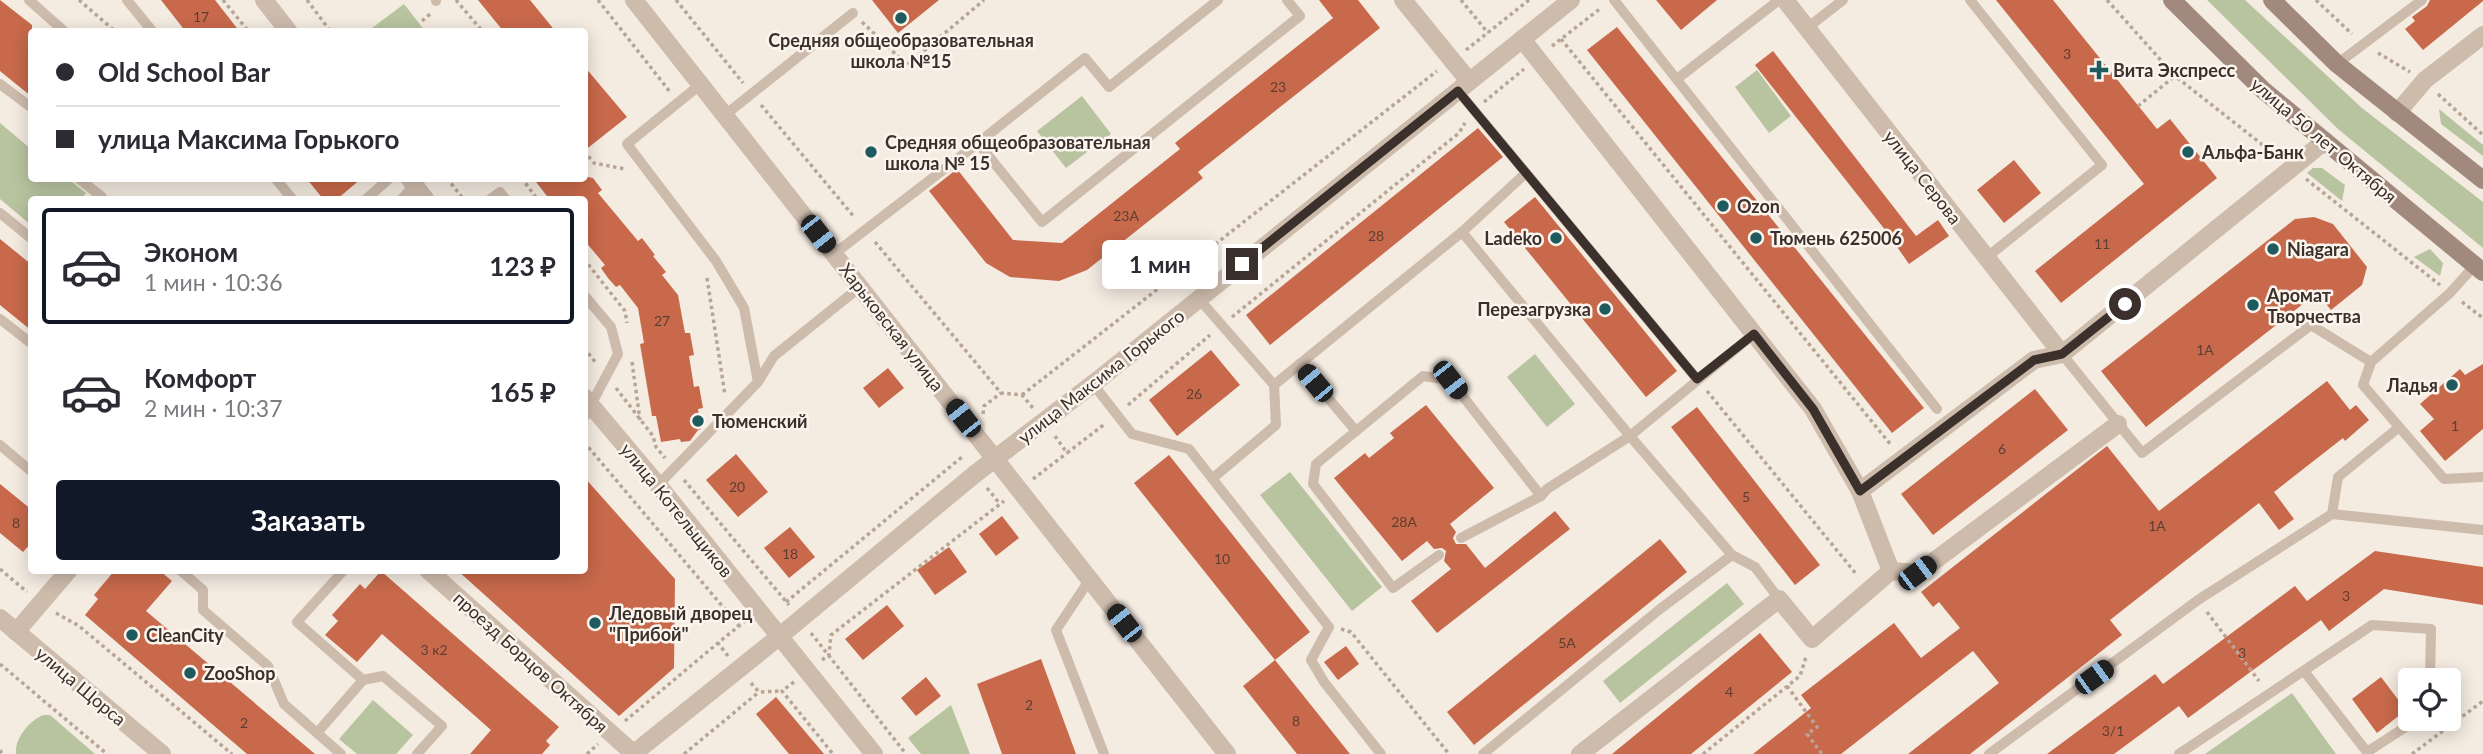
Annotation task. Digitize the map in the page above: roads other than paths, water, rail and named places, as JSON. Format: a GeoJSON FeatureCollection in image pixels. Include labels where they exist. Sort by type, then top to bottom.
{"type":"FeatureCollection","features":[{"type":"Feature","properties":{"kind":"main road","name":"улица 50 лет Октября"},"geometry":{"type":"LineString","coordinates":[[2172,0],[2263,90],[2479,269]]}},
{"type":"Feature","properties":{"kind":"main road"},"geometry":{"type":"LineString","coordinates":[[2272,0],[2337,64],[2483,180]]}},
{"type":"Feature","properties":{"kind":"street"},"geometry":{"type":"LineString","coordinates":[[264,0],[286,28]]}},
{"type":"Feature","properties":{"kind":"street","name":"Харьковская улица"},"geometry":{"type":"LineString","coordinates":[[634,0],[1227,754]]}},
{"type":"Feature","properties":{"kind":"street"},"geometry":{"type":"LineString","coordinates":[[1404,0],[1452,60],[1464,86]]}},
{"type":"Feature","properties":{"kind":"street","name":"улица Максима Горького"},"geometry":{"type":"LineString","coordinates":[[633,754],[995,459],[1093,384],[1571,0]]}},
{"type":"Feature","properties":{"kind":"street","name":"улица Серова"},"geometry":{"type":"LineString","coordinates":[[1785,0],[2062,354]]}},
{"type":"Feature","properties":{"kind":"street"},"geometry":{"type":"LineString","coordinates":[[2397,113],[2425,80],[2483,35]]}},
{"type":"Feature","properties":{"kind":"street"},"geometry":{"type":"LineString","coordinates":[[1522,39],[1813,409],[1860,491],[1891,571]]}},
{"type":"Feature","properties":{"kind":"street"},"geometry":{"type":"LineString","coordinates":[[1860,491],[2034,360],[2062,354],[2325,141]]}},
{"type":"Feature","properties":{"kind":"street"},"geometry":{"type":"LineString","coordinates":[[412,182],[423,196]]}},
{"type":"Feature","properties":{"kind":"street","name":"улица Котельщиков"},"geometry":{"type":"LineString","coordinates":[[588,408],[658,485],[874,754]]}},
{"type":"Feature","properties":{"kind":"street"},"geometry":{"type":"LineString","coordinates":[[1580,754],[1779,599],[1812,639],[1891,571],[1917,573],[2118,424]]}},
{"type":"Feature","properties":{"kind":"street"},"geometry":{"type":"LineString","coordinates":[[16,632],[66,574]]}},
{"type":"Feature","properties":{"kind":"street","name":"проезд Борцов Октября"},"geometry":{"type":"LineString","coordinates":[[439,574],[633,754]]}},
{"type":"Feature","properties":{"kind":"street","name":"улица Щорса"},"geometry":{"type":"LineString","coordinates":[[0,618],[162,754]]}},
{"type":"Feature","properties":{"kind":"lane"},"geometry":{"type":"LineString","coordinates":[[29,0],[60,28]]}},
{"type":"Feature","properties":{"kind":"lane"},"geometry":{"type":"LineString","coordinates":[[127,0],[150,28]]}},
{"type":"Feature","properties":{"kind":"lane"},"geometry":{"type":"LineString","coordinates":[[834,254],[1085,58],[1109,87],[1218,0]]}},
{"type":"Feature","properties":{"kind":"lane"},"geometry":{"type":"LineString","coordinates":[[978,143],[1042,222],[1300,16],[1287,0]]}},
{"type":"Feature","properties":{"kind":"lane"},"geometry":{"type":"LineString","coordinates":[[1612,0],[1937,409]]}},
{"type":"Feature","properties":{"kind":"lane"},"geometry":{"type":"LineString","coordinates":[[1677,79],[1779,0]]}},
{"type":"Feature","properties":{"kind":"lane"},"geometry":{"type":"LineString","coordinates":[[1807,28],[1843,0]]}},
{"type":"Feature","properties":{"kind":"lane"},"geometry":{"type":"LineString","coordinates":[[1970,0],[2102,165],[1986,258]]}},
{"type":"Feature","properties":{"kind":"lane"},"geometry":{"type":"LineString","coordinates":[[2337,64],[2422,0]]}},
{"type":"Feature","properties":{"kind":"lane"},"geometry":{"type":"LineString","coordinates":[[725,115],[853,13]]}},
{"type":"Feature","properties":{"kind":"lane"},"geometry":{"type":"LineString","coordinates":[[0,84],[28,105]]}},
{"type":"Feature","properties":{"kind":"lane"},"geometry":{"type":"LineString","coordinates":[[701,84],[627,144],[716,261],[744,308],[758,382]]}},
{"type":"Feature","properties":{"kind":"lane"},"geometry":{"type":"LineString","coordinates":[[1464,86],[1474,110],[1697,379]]}},
{"type":"Feature","properties":{"kind":"lane"},"geometry":{"type":"LineString","coordinates":[[1274,385],[1462,232],[1526,173]]}},
{"type":"Feature","properties":{"kind":"lane"},"geometry":{"type":"LineString","coordinates":[[83,182],[101,196]]}},
{"type":"Feature","properties":{"kind":"lane"},"geometry":{"type":"LineString","coordinates":[[278,182],[290,196]]}},
{"type":"Feature","properties":{"kind":"lane"},"geometry":{"type":"LineString","coordinates":[[370,196],[385,182]]}},
{"type":"Feature","properties":{"kind":"lane"},"geometry":{"type":"LineString","coordinates":[[0,213],[28,236]]}},
{"type":"Feature","properties":{"kind":"lane"},"geometry":{"type":"LineString","coordinates":[[1462,232],[1732,555],[1755,567],[1779,599]]}},
{"type":"Feature","properties":{"kind":"lane"},"geometry":{"type":"LineString","coordinates":[[2479,269],[2371,362],[2363,385],[2444,479],[2483,477]]}},
{"type":"Feature","properties":{"kind":"lane"},"geometry":{"type":"LineString","coordinates":[[658,485],[758,382],[774,356],[860,286]]}},
{"type":"Feature","properties":{"kind":"lane"},"geometry":{"type":"LineString","coordinates":[[1199,299],[1274,385],[1276,425],[1213,478]]}},
{"type":"Feature","properties":{"kind":"lane"},"geometry":{"type":"LineString","coordinates":[[588,300],[611,327],[618,354],[608,377],[588,406]]}},
{"type":"Feature","properties":{"kind":"lane"},"geometry":{"type":"LineString","coordinates":[[0,319],[28,341]]}},
{"type":"Feature","properties":{"kind":"lane"},"geometry":{"type":"LineString","coordinates":[[2062,354],[2142,453],[2311,325],[2371,362]]}},
{"type":"Feature","properties":{"kind":"lane"},"geometry":{"type":"LineString","coordinates":[[1461,538],[1541,496],[1547,489],[1630,436],[1754,334]]}},
{"type":"Feature","properties":{"kind":"lane"},"geometry":{"type":"LineString","coordinates":[[1299,364],[1356,431]]}},
{"type":"Feature","properties":{"kind":"lane"},"geometry":{"type":"LineString","coordinates":[[1439,555],[1392,588],[1313,484],[1316,464],[1423,376],[1450,380],[1541,496]]}},
{"type":"Feature","properties":{"kind":"lane"},"geometry":{"type":"LineString","coordinates":[[1093,384],[1132,433],[1189,449],[1329,627],[1311,660],[1324,682],[1381,754]]}},
{"type":"Feature","properties":{"kind":"lane"},"geometry":{"type":"LineString","coordinates":[[2332,514],[2338,477],[2398,428]]}},
{"type":"Feature","properties":{"kind":"lane"},"geometry":{"type":"LineString","coordinates":[[0,445],[28,469]]}},
{"type":"Feature","properties":{"kind":"lane"},"geometry":{"type":"LineString","coordinates":[[1989,754],[2198,600],[2332,514],[2483,530]]}},
{"type":"Feature","properties":{"kind":"lane"},"geometry":{"type":"LineString","coordinates":[[1483,754],[1660,609],[1732,555]]}},
{"type":"Feature","properties":{"kind":"lane"},"geometry":{"type":"LineString","coordinates":[[185,574],[203,590],[203,610],[268,666],[284,704],[341,754]]}},
{"type":"Feature","properties":{"kind":"lane"},"geometry":{"type":"LineString","coordinates":[[340,574],[297,622],[363,680]]}},
{"type":"Feature","properties":{"kind":"lane"},"geometry":{"type":"LineString","coordinates":[[1090,579],[1056,630],[1104,754]]}},
{"type":"Feature","properties":{"kind":"lane"},"geometry":{"type":"LineString","coordinates":[[2179,754],[2372,625],[2431,629],[2430,668]]}},
{"type":"Feature","properties":{"kind":"lane"},"geometry":{"type":"LineString","coordinates":[[2304,671],[2367,752],[2399,731]]}},
{"type":"Feature","properties":{"kind":"lane"},"geometry":{"type":"LineString","coordinates":[[317,733],[363,680],[383,676],[442,726],[417,754]]}},
{"type":"Feature","properties":{"kind":"place","name":"Средняя общеобразовательная школа №15"},"geometry":{"type":"Point","coordinates":[901,18]}},
{"type":"Feature","properties":{"kind":"place","name":"Вита Экспресс"},"geometry":{"type":"Point","coordinates":[2099,70]}},
{"type":"Feature","properties":{"kind":"place","name":"Средняя общеобразовательная школа № 15"},"geometry":{"type":"Point","coordinates":[871,152]}},
{"type":"Feature","properties":{"kind":"place","name":"Альфа-Банк"},"geometry":{"type":"Point","coordinates":[2188,152]}},
{"type":"Feature","properties":{"kind":"place","name":"Ozon"},"geometry":{"type":"Point","coordinates":[1723,206]}},
{"type":"Feature","properties":{"kind":"place","name":"Ladeko"},"geometry":{"type":"Point","coordinates":[1556,238]}},
{"type":"Feature","properties":{"kind":"place","name":"Тюмень 625006"},"geometry":{"type":"Point","coordinates":[1756,238]}},
{"type":"Feature","properties":{"kind":"place","name":"Niagara"},"geometry":{"type":"Point","coordinates":[2273,249]}},
{"type":"Feature","properties":{"kind":"place","name":"Аромат Творчества"},"geometry":{"type":"Point","coordinates":[2253,305]}},
{"type":"Feature","properties":{"kind":"place","name":"Перезагрузка"},"geometry":{"type":"Point","coordinates":[1605,309]}},
{"type":"Feature","properties":{"kind":"place","name":"Ладья"},"geometry":{"type":"Point","coordinates":[2452,385]}},
{"type":"Feature","properties":{"kind":"place","name":"Тюменский"},"geometry":{"type":"Point","coordinates":[698,421]}},
{"type":"Feature","properties":{"kind":"place","name":"Ледовый дворец \"Прибой\""},"geometry":{"type":"Point","coordinates":[595,623]}},
{"type":"Feature","properties":{"kind":"place","name":"CleanCity"},"geometry":{"type":"Point","coordinates":[132,635]}},
{"type":"Feature","properties":{"kind":"place","name":"ZooShop"},"geometry":{"type":"Point","coordinates":[190,673]}}]}
